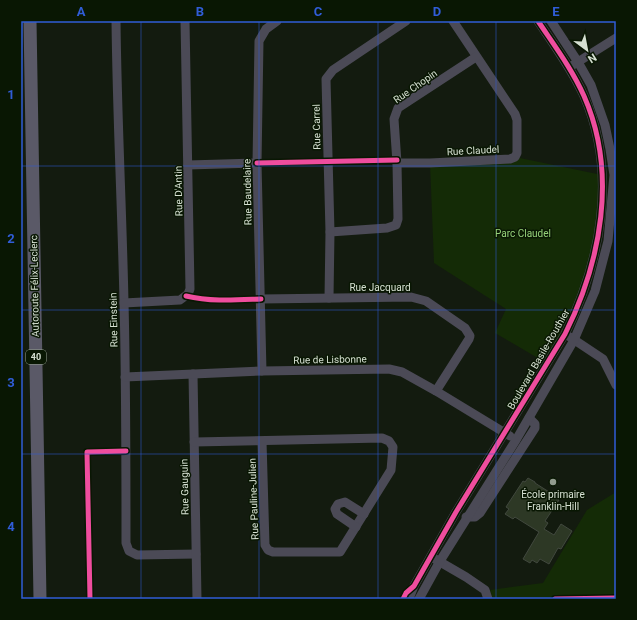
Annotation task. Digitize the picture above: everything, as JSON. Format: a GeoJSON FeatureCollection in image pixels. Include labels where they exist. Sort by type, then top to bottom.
{"type":"FeatureCollection","features":[{"type":"Feature","properties":{"kind":"highway","name":"Autoroute Félix-Leclerc"},"geometry":{"type":"LineString","coordinates":[[30,21],[40,599]]}},
{"type":"Feature","properties":{"kind":"street","name":"Rue Einstein"},"geometry":{"type":"LineString","coordinates":[[116,21],[124,303],[126,543],[129,551],[137,555],[196,554]]}},
{"type":"Feature","properties":{"kind":"street","name":"Rue D'Antin"},"geometry":{"type":"LineString","coordinates":[[124,303],[180,300],[188,294],[190,289],[185,21]]}},
{"type":"Feature","properties":{"kind":"street","name":"Rue Baudelaire"},"geometry":{"type":"LineString","coordinates":[[262,371],[257,163],[259,41],[266,29],[277,21]]}},
{"type":"Feature","properties":{"kind":"street","name":"Rue Carrel"},"geometry":{"type":"LineString","coordinates":[[329,298],[330,232],[326,80],[333,70],[406,21]]}},
{"type":"Feature","properties":{"kind":"street","name":"Rue Claudel"},"geometry":{"type":"LineString","coordinates":[[397,163],[510,159],[515,157],[517,153],[517,120],[453,21]]}},
{"type":"Feature","properties":{"kind":"street","name":"Boulevard Basile-Routhier"},"geometry":{"type":"LineString","coordinates":[[409,599],[414,586],[456,512],[565,334],[586,287],[597,241],[603,204],[602,175],[598,143],[591,115],[584,97],[569,68],[538,21]]}},
{"type":"Feature","properties":{"kind":"street","name":"Boulevard Basile-Routhier"},"geometry":{"type":"LineString","coordinates":[[419,599],[440,561],[516,440],[574,340],[595,291],[606,248],[615,175],[609,143],[591,85],[551,21]]}},
{"type":"Feature","properties":{"kind":"street"},"geometry":{"type":"LineString","coordinates":[[569,68],[616,38]]}},
{"type":"Feature","properties":{"kind":"street","name":"Rue Chopin"},"geometry":{"type":"LineString","coordinates":[[330,232],[387,228],[396,225],[398,219],[397,163],[394,119],[398,108],[476,58]]}},
{"type":"Feature","properties":{"kind":"street"},"geometry":{"type":"LineString","coordinates":[[188,165],[257,163]]}},
{"type":"Feature","properties":{"kind":"street"},"geometry":{"type":"LineString","coordinates":[[602,175],[615,175]]}},
{"type":"Feature","properties":{"kind":"street","name":"Rue Jacquard"},"geometry":{"type":"LineString","coordinates":[[261,299],[411,297],[426,301],[465,328],[470,336],[436,391]]}},
{"type":"Feature","properties":{"kind":"street"},"geometry":{"type":"LineString","coordinates":[[565,334],[603,359],[616,385]]}},
{"type":"Feature","properties":{"kind":"street","name":"Rue de Lisbonne"},"geometry":{"type":"LineString","coordinates":[[125,377],[262,371],[389,369],[402,372],[436,391],[516,440]]}},
{"type":"Feature","properties":{"kind":"street","name":"Rue Gauguin"},"geometry":{"type":"LineString","coordinates":[[193,374],[197,599]]}},
{"type":"Feature","properties":{"kind":"street"},"geometry":{"type":"LineString","coordinates":[[456,512],[468,518],[475,517],[480,513],[535,428],[535,424],[528,418]]}},
{"type":"Feature","properties":{"kind":"street","name":"Rue Pauline-Julien"},"geometry":{"type":"LineString","coordinates":[[194,442],[382,438],[389,441],[393,446],[391,470],[340,552],[273,552],[268,550],[265,545],[262,441]]}},
{"type":"Feature","properties":{"kind":"street"},"geometry":{"type":"LineString","coordinates":[[356,527],[337,514],[335,509],[338,504],[345,502],[364,514]]}},
{"type":"Feature","properties":{"kind":"street"},"geometry":{"type":"LineString","coordinates":[[430,557],[440,561],[485,590],[488,599]]}},
{"type":"Feature","properties":{"kind":"green space","name":"Parc Claudel"},"geometry":{"type":"Polygon","coordinates":[[[515,157],[602,175],[603,204],[586,287],[548,364],[495,333],[506,309],[434,263],[430,163],[515,157]]]}},
{"type":"Feature","properties":{"kind":"green space"},"geometry":{"type":"Polygon","coordinates":[[[616,492],[616,599],[493,599],[490,590],[543,583],[587,510],[616,492]]]}},
{"type":"Feature","properties":{"kind":"building"},"geometry":{"type":"Polygon","coordinates":[[[528,478],[557,497],[556,498],[559,500],[545,521],[548,523],[544,529],[554,535],[561,524],[572,531],[561,549],[558,548],[549,564],[540,559],[537,563],[532,560],[530,563],[523,559],[539,532],[515,517],[513,519],[505,514],[509,509],[506,507],[523,481],[525,482],[528,478]]]}},
{"type":"Feature","properties":{"kind":"cycle path"},"geometry":{"type":"LineString","coordinates":[[403,599],[406,593],[414,586],[456,512],[565,334],[578,306],[596,247],[601,217],[602,186],[600,156],[594,125],[584,96],[574,76],[538,21]]}},
{"type":"Feature","properties":{"kind":"cycle path"},"geometry":{"type":"LineString","coordinates":[[257,163],[397,160]]}},
{"type":"Feature","properties":{"kind":"cycle path"},"geometry":{"type":"LineString","coordinates":[[186,296],[214,300],[261,299]]}},
{"type":"Feature","properties":{"kind":"cycle path"},"geometry":{"type":"LineString","coordinates":[[90,599],[87,452],[126,451]]}},
{"type":"Feature","properties":{"kind":"cycle path"},"geometry":{"type":"LineString","coordinates":[[555,599],[616,598]]}},
{"type":"Feature","properties":{"kind":"place","name":"École primaire Franklin-Hill"},"geometry":{"type":"Point","coordinates":[553,482]}}]}
